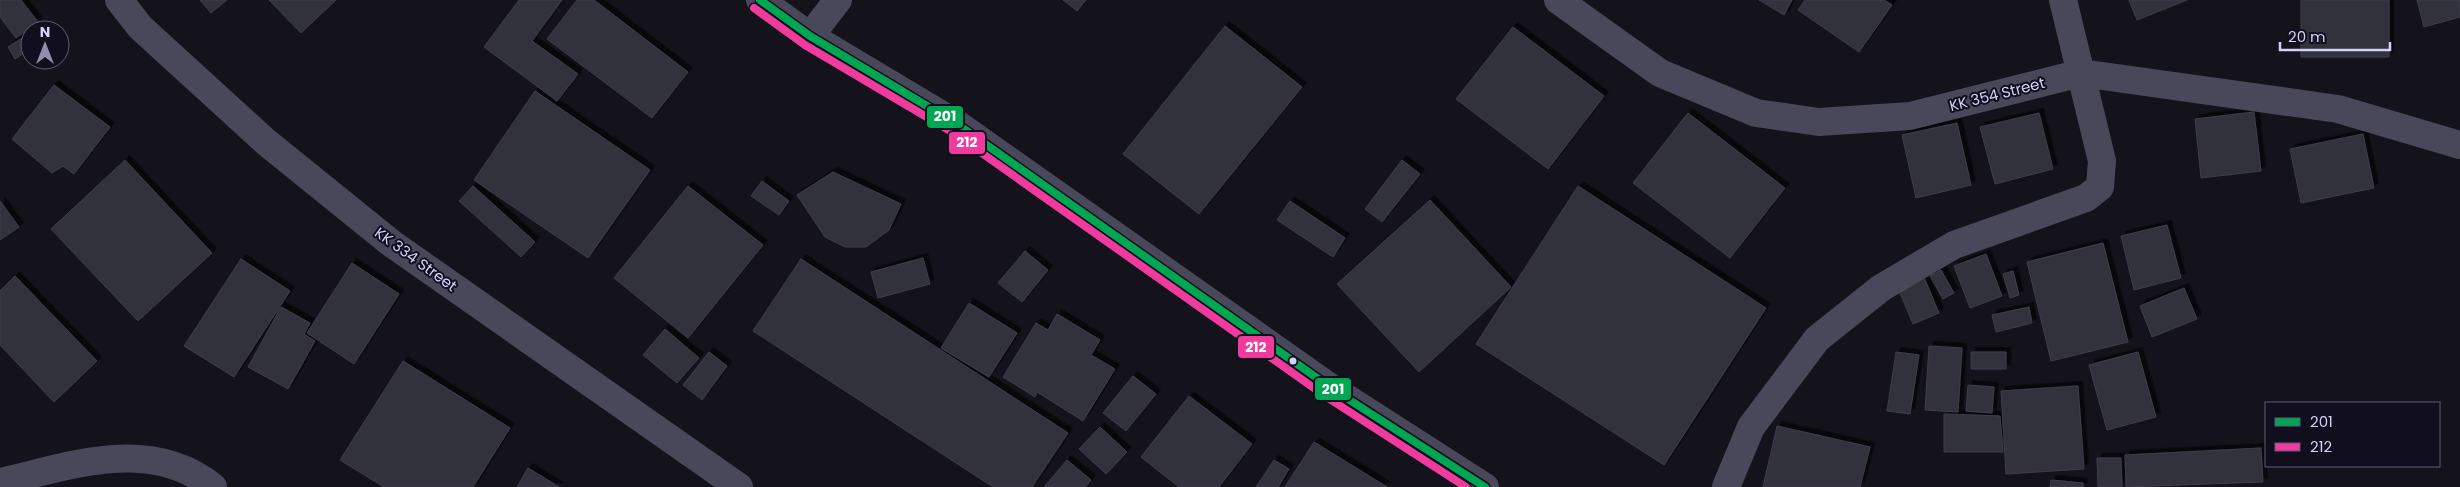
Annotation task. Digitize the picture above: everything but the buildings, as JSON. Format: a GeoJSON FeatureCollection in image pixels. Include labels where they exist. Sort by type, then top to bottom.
{"type":"FeatureCollection","features":[{"type":"Feature","properties":{"kind":"street","name":"KK 334 Street"},"geometry":{"type":"LineString","coordinates":[[119,0],[140,27],[266,142],[392,243],[739,487]]}},
{"type":"Feature","properties":{"kind":"street"},"geometry":{"type":"LineString","coordinates":[[760,0],[810,36],[957,124],[1334,390],[1485,487]]}},
{"type":"Feature","properties":{"kind":"street"},"geometry":{"type":"LineString","coordinates":[[810,36],[838,0]]}},
{"type":"Feature","properties":{"kind":"street","name":"KK 354 Street"},"geometry":{"type":"LineString","coordinates":[[1558,0],[1660,72],[1756,113],[1818,122],[1910,116],[2082,73],[2338,109],[2460,145]]}},
{"type":"Feature","properties":{"kind":"street"},"geometry":{"type":"LineString","coordinates":[[1726,487],[1751,427],[1817,339],[1881,288],[1954,245],[2086,198],[2100,187],[2102,161],[2063,0]]}},
{"type":"Feature","properties":{"kind":"street"},"geometry":{"type":"LineString","coordinates":[[0,482],[106,458],[153,459],[197,474],[213,487]]}},
{"type":"Feature","properties":{"kind":"transit line","name":"201"},"geometry":{"type":"LineString","coordinates":[[760,0],[810,36],[957,124],[1334,390],[1485,487]]}},
{"type":"Feature","properties":{"kind":"transit line","name":"212"},"geometry":{"type":"LineString","coordinates":[[754,8],[805,45],[952,132],[1328,398],[1466,487]]}}]}
